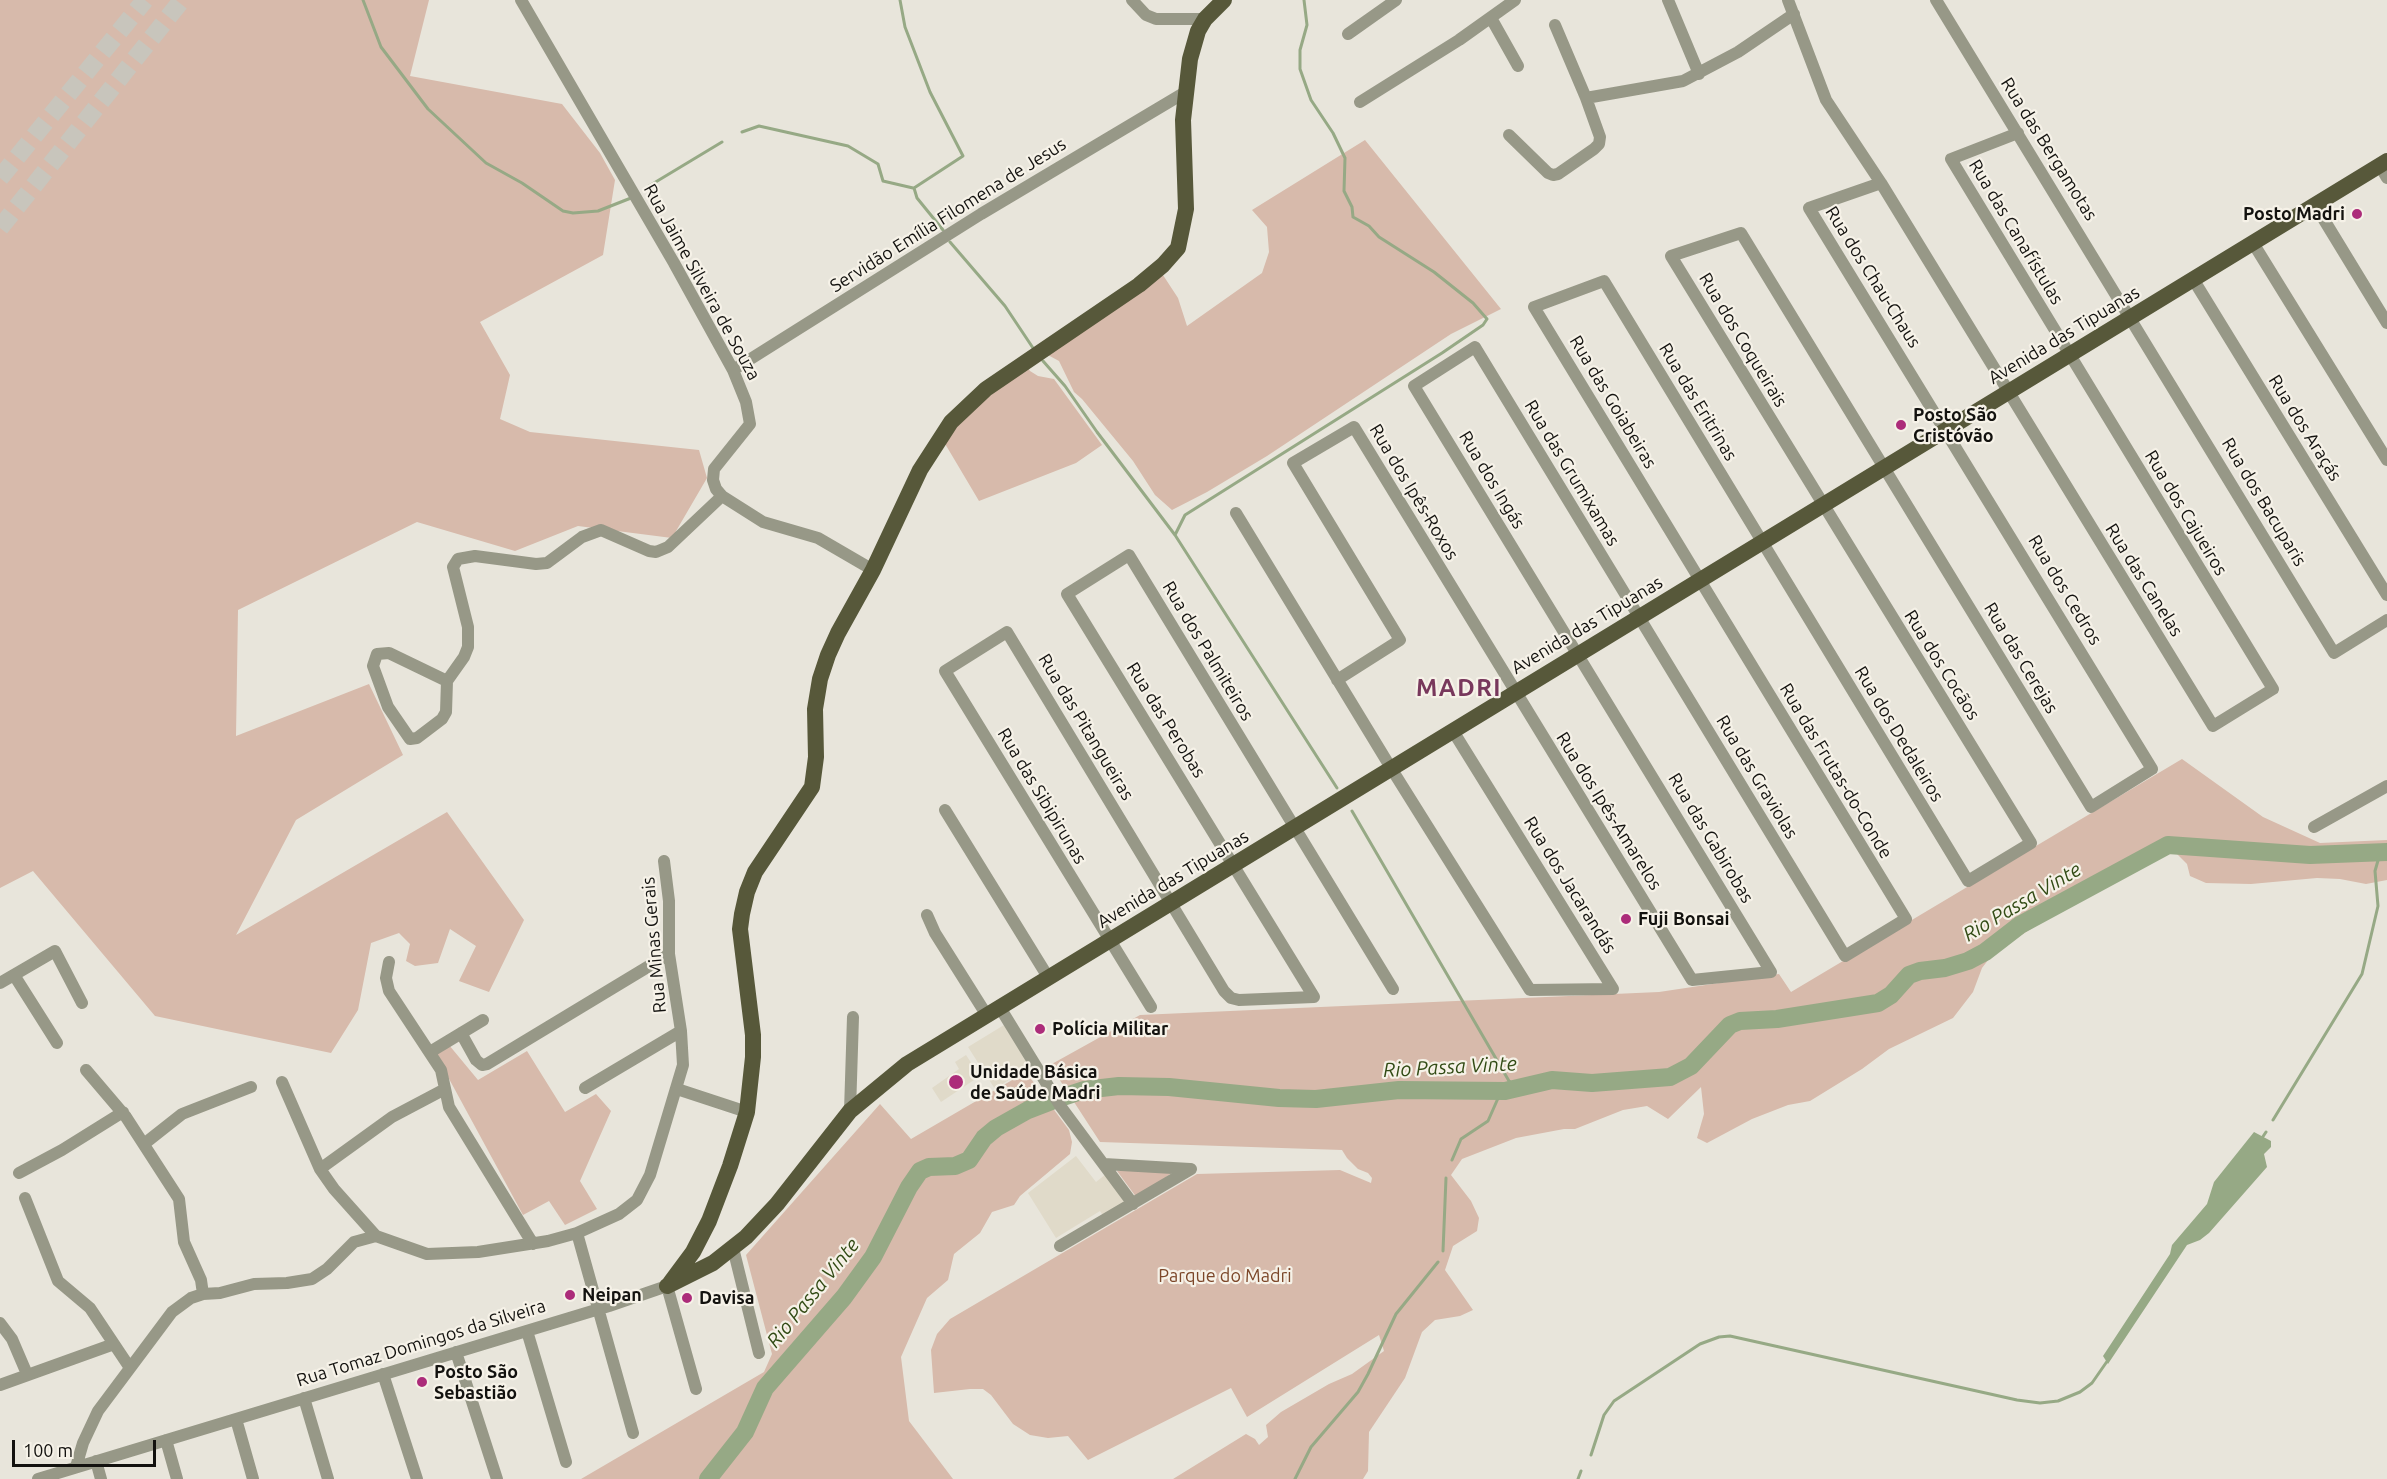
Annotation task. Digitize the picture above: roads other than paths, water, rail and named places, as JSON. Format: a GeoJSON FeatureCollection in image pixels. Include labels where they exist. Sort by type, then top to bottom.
{"type":"FeatureCollection","features":[{"type":"Feature","properties":{"kind":"main road"},"geometry":{"type":"LineString","coordinates":[[667,1286],[693,1252],[709,1221],[747,1112],[753,1057],[752,1024],[740,929],[742,914],[747,891],[756,872],[812,787],[816,758],[815,709],[820,679],[838,633],[873,570],[920,470],[951,422],[991,385],[1163,266],[1178,248],[1186,209],[1184,93],[1190,59],[1198,31],[1205,19],[1224,0]]}},
{"type":"Feature","properties":{"kind":"main road","name":"Avenida das Tipuanas"},"geometry":{"type":"LineString","coordinates":[[667,1286],[713,1263],[733,1248],[761,1222],[850,1111],[907,1064],[2315,205],[2384,169]]}},
{"type":"Feature","properties":{"kind":"street","name":"Rua Jaime Silveira de Souza"},"geometry":{"type":"LineString","coordinates":[[521,0],[674,263],[733,370],[746,402],[750,424],[714,469],[713,480],[722,496]]}},
{"type":"Feature","properties":{"kind":"street"},"geometry":{"type":"LineString","coordinates":[[1132,0],[1146,15],[1156,19],[1205,19]]}},
{"type":"Feature","properties":{"kind":"street"},"geometry":{"type":"LineString","coordinates":[[1348,33],[1396,0]]}},
{"type":"Feature","properties":{"kind":"street"},"geometry":{"type":"LineString","coordinates":[[1360,102],[1491,18],[1515,0]]}},
{"type":"Feature","properties":{"kind":"street"},"geometry":{"type":"LineString","coordinates":[[1668,0],[1699,74]]}},
{"type":"Feature","properties":{"kind":"street"},"geometry":{"type":"LineString","coordinates":[[1788,0],[1826,100],[1881,183],[2008,392]]}},
{"type":"Feature","properties":{"kind":"street","name":"Rua das Bergamotas"},"geometry":{"type":"LineString","coordinates":[[1936,0],[2131,317]]}},
{"type":"Feature","properties":{"kind":"street"},"geometry":{"type":"LineString","coordinates":[[1586,98],[1674,84],[1699,74],[1738,52],[1794,14]]}},
{"type":"Feature","properties":{"kind":"street"},"geometry":{"type":"LineString","coordinates":[[1491,18],[1518,66]]}},
{"type":"Feature","properties":{"kind":"street"},"geometry":{"type":"LineString","coordinates":[[1509,135],[1548,173],[1558,174],[1599,144],[1600,137],[1586,98],[1555,25]]}},
{"type":"Feature","properties":{"kind":"street","name":"Servidão Emília Filomena de Jesus"},"geometry":{"type":"LineString","coordinates":[[733,370],[981,214],[1184,93]]}},
{"type":"Feature","properties":{"kind":"street","name":"Rua das Canafístulas"},"geometry":{"type":"LineString","coordinates":[[2018,133],[1951,159],[2069,355]]}},
{"type":"Feature","properties":{"kind":"street","name":"Rua dos Chau-Chaus"},"geometry":{"type":"LineString","coordinates":[[1881,183],[1809,208],[1946,430]]}},
{"type":"Feature","properties":{"kind":"street"},"geometry":{"type":"LineString","coordinates":[[2315,205],[2387,322]]}},
{"type":"Feature","properties":{"kind":"street","name":"Rua dos Coqueirais"},"geometry":{"type":"LineString","coordinates":[[1822,505],[1671,256],[1741,233],[1884,468]]}},
{"type":"Feature","properties":{"kind":"street"},"geometry":{"type":"LineString","coordinates":[[2253,243],[2387,460]]}},
{"type":"Feature","properties":{"kind":"street","name":"Rua dos Araçás"},"geometry":{"type":"LineString","coordinates":[[2193,279],[2387,595]]}},
{"type":"Feature","properties":{"kind":"street","name":"Rua das Eritrinas"},"geometry":{"type":"LineString","coordinates":[[1604,281],[1762,542]]}},
{"type":"Feature","properties":{"kind":"street","name":"Rua das Goiabeiras"},"geometry":{"type":"LineString","coordinates":[[1604,281],[1534,307],[1699,580]]}},
{"type":"Feature","properties":{"kind":"street","name":"Rua dos Bacuparis"},"geometry":{"type":"LineString","coordinates":[[2131,317],[2334,653],[2387,620]]}},
{"type":"Feature","properties":{"kind":"street","name":"Rua das Grumixamas"},"geometry":{"type":"LineString","coordinates":[[1475,347],[1638,617]]}},
{"type":"Feature","properties":{"kind":"street","name":"Rua dos Ingás"},"geometry":{"type":"LineString","coordinates":[[1475,347],[1414,386],[1578,655]]}},
{"type":"Feature","properties":{"kind":"street","name":"Rua dos Cajueiros"},"geometry":{"type":"LineString","coordinates":[[2069,355],[2274,689]]}},
{"type":"Feature","properties":{"kind":"street","name":"Rua das Canelas"},"geometry":{"type":"LineString","coordinates":[[2008,392],[2213,726],[2274,689]]}},
{"type":"Feature","properties":{"kind":"street","name":"Rua dos Ipês-Roxos"},"geometry":{"type":"LineString","coordinates":[[1338,681],[1400,640],[1293,464],[1354,427],[1515,693]]}},
{"type":"Feature","properties":{"kind":"street","name":"Rua dos Cedros"},"geometry":{"type":"LineString","coordinates":[[1946,430],[2152,769]]}},
{"type":"Feature","properties":{"kind":"street","name":"Rua das Cerejas"},"geometry":{"type":"LineString","coordinates":[[1884,468],[2091,807],[2152,769]]}},
{"type":"Feature","properties":{"kind":"street"},"geometry":{"type":"LineString","coordinates":[[447,681],[388,653],[377,654],[373,666],[388,707],[412,740],[442,719],[446,712],[447,681],[464,657],[468,647],[468,627],[453,567],[458,559],[475,556],[536,564],[547,563],[582,537],[601,530],[656,552],[669,547],[722,496],[763,522],[830,543],[873,570]]}},
{"type":"Feature","properties":{"kind":"street","name":"Rua dos Cocãos"},"geometry":{"type":"LineString","coordinates":[[1822,505],[2031,843]]}},
{"type":"Feature","properties":{"kind":"street"},"geometry":{"type":"LineString","coordinates":[[1236,513],[1391,768]]}},
{"type":"Feature","properties":{"kind":"street","name":"Rua dos Dedaleiros"},"geometry":{"type":"LineString","coordinates":[[1762,542],[1968,881],[2031,843]]}},
{"type":"Feature","properties":{"kind":"street","name":"Rua dos Palmiteiros"},"geometry":{"type":"LineString","coordinates":[[1067,594],[1129,555],[1294,827]]}},
{"type":"Feature","properties":{"kind":"street","name":"Rua das Frutas-do-Conde"},"geometry":{"type":"LineString","coordinates":[[1699,580],[1906,919],[1845,956]]}},
{"type":"Feature","properties":{"kind":"street","name":"Rua das Perobas"},"geometry":{"type":"LineString","coordinates":[[1067,594],[1314,997],[1231,998],[1224,991],[1171,903]]}},
{"type":"Feature","properties":{"kind":"street","name":"Rua das Graviolas"},"geometry":{"type":"LineString","coordinates":[[1638,617],[1845,956]]}},
{"type":"Feature","properties":{"kind":"street","name":"Rua das Pitangueiras"},"geometry":{"type":"LineString","coordinates":[[945,670],[1007,632],[1171,903]]}},
{"type":"Feature","properties":{"kind":"street","name":"Rua das Gabirobas"},"geometry":{"type":"LineString","coordinates":[[1578,655],[1771,972],[1692,980]]}},
{"type":"Feature","properties":{"kind":"street","name":"Rua das Sibipirunas"},"geometry":{"type":"LineString","coordinates":[[945,670],[1151,1007]]}},
{"type":"Feature","properties":{"kind":"street","name":"Rua dos Ipês-Amarelos"},"geometry":{"type":"LineString","coordinates":[[1515,693],[1692,980]]}},
{"type":"Feature","properties":{"kind":"street","name":"Rua dos Jacarandás"},"geometry":{"type":"LineString","coordinates":[[1391,768],[1530,990],[1613,989],[1453,731]]}},
{"type":"Feature","properties":{"kind":"street"},"geometry":{"type":"LineString","coordinates":[[2314,827],[2387,786]]}},
{"type":"Feature","properties":{"kind":"street"},"geometry":{"type":"LineString","coordinates":[[945,810],[1048,976]]}},
{"type":"Feature","properties":{"kind":"street"},"geometry":{"type":"LineString","coordinates":[[1294,827],[1393,989]]}},
{"type":"Feature","properties":{"kind":"street","name":"Rua Minas Gerais"},"geometry":{"type":"LineString","coordinates":[[376,1236],[427,1254],[478,1252],[533,1244],[577,1233],[619,1214],[637,1200],[650,1175],[677,1089],[683,1056],[669,954],[669,901],[664,861]]}},
{"type":"Feature","properties":{"kind":"street"},"geometry":{"type":"LineString","coordinates":[[927,915],[935,933],[1133,1204]]}},
{"type":"Feature","properties":{"kind":"street"},"geometry":{"type":"LineString","coordinates":[[0,983],[55,951],[82,1002]]}},
{"type":"Feature","properties":{"kind":"street"},"geometry":{"type":"LineString","coordinates":[[461,1033],[476,1060],[482,1065],[486,1064],[669,954]]}},
{"type":"Feature","properties":{"kind":"street"},"geometry":{"type":"LineString","coordinates":[[389,962],[386,985],[441,1070],[449,1107],[533,1244]]}},
{"type":"Feature","properties":{"kind":"street"},"geometry":{"type":"LineString","coordinates":[[14,975],[57,1043]]}},
{"type":"Feature","properties":{"kind":"street"},"geometry":{"type":"LineString","coordinates":[[850,1111],[853,1017]]}},
{"type":"Feature","properties":{"kind":"street"},"geometry":{"type":"LineString","coordinates":[[430,1052],[483,1020]]}},
{"type":"Feature","properties":{"kind":"street"},"geometry":{"type":"LineString","coordinates":[[585,1088],[681,1031]]}},
{"type":"Feature","properties":{"kind":"street"},"geometry":{"type":"LineString","coordinates":[[86,1070],[123,1112],[179,1199],[184,1242],[201,1280],[203,1294]]}},
{"type":"Feature","properties":{"kind":"street"},"geometry":{"type":"LineString","coordinates":[[76,1467],[90,1425],[172,1312],[191,1298],[203,1294],[220,1293],[254,1284],[287,1283],[312,1279],[327,1269],[354,1242],[376,1236],[334,1189],[320,1169],[282,1082]]}},
{"type":"Feature","properties":{"kind":"street"},"geometry":{"type":"LineString","coordinates":[[144,1144],[182,1114],[250,1087]]}},
{"type":"Feature","properties":{"kind":"street"},"geometry":{"type":"LineString","coordinates":[[320,1169],[392,1116],[445,1089]]}},
{"type":"Feature","properties":{"kind":"street"},"geometry":{"type":"LineString","coordinates":[[677,1089],[747,1112]]}},
{"type":"Feature","properties":{"kind":"street"},"geometry":{"type":"LineString","coordinates":[[19,1173],[62,1150],[123,1112]]}},
{"type":"Feature","properties":{"kind":"street"},"geometry":{"type":"LineString","coordinates":[[1060,1246],[1191,1169],[1104,1164]]}},
{"type":"Feature","properties":{"kind":"street"},"geometry":{"type":"LineString","coordinates":[[25,1198],[58,1281],[90,1308],[130,1368]]}},
{"type":"Feature","properties":{"kind":"street"},"geometry":{"type":"LineString","coordinates":[[577,1233],[633,1433]]}},
{"type":"Feature","properties":{"kind":"street"},"geometry":{"type":"LineString","coordinates":[[733,1248],[759,1353]]}},
{"type":"Feature","properties":{"kind":"street"},"geometry":{"type":"LineString","coordinates":[[667,1286],[696,1389]]}},
{"type":"Feature","properties":{"kind":"street","name":"Rua Tomaz Domingos da Silveira"},"geometry":{"type":"LineString","coordinates":[[38,1479],[599,1309],[667,1286]]}},
{"type":"Feature","properties":{"kind":"street"},"geometry":{"type":"LineString","coordinates":[[0,1323],[12,1339],[27,1374]]}},
{"type":"Feature","properties":{"kind":"street"},"geometry":{"type":"LineString","coordinates":[[527,1331],[566,1462]]}},
{"type":"Feature","properties":{"kind":"street"},"geometry":{"type":"LineString","coordinates":[[0,1384],[114,1344]]}},
{"type":"Feature","properties":{"kind":"street"},"geometry":{"type":"LineString","coordinates":[[456,1352],[497,1479]]}},
{"type":"Feature","properties":{"kind":"street"},"geometry":{"type":"LineString","coordinates":[[383,1374],[417,1479]]}},
{"type":"Feature","properties":{"kind":"street"},"geometry":{"type":"LineString","coordinates":[[304,1398],[328,1479]]}},
{"type":"Feature","properties":{"kind":"street"},"geometry":{"type":"LineString","coordinates":[[236,1419],[253,1479]]}},
{"type":"Feature","properties":{"kind":"street"},"geometry":{"type":"LineString","coordinates":[[166,1440],[177,1479]]}},
{"type":"Feature","properties":{"kind":"street"},"geometry":{"type":"LineString","coordinates":[[96,1461],[101,1479]]}},
{"type":"Feature","properties":{"kind":"waterway"},"geometry":{"type":"LineString","coordinates":[[363,0],[381,47],[428,109],[486,163],[522,183],[563,211],[573,213],[598,211],[631,198]]}},
{"type":"Feature","properties":{"kind":"waterway"},"geometry":{"type":"LineString","coordinates":[[900,0],[905,27],[930,92],[963,156],[914,188]]}},
{"type":"Feature","properties":{"kind":"waterway"},"geometry":{"type":"LineString","coordinates":[[1175,535],[1185,515],[1442,353],[1483,325],[1487,319],[1473,303],[1434,272],[1379,237],[1369,226],[1353,217],[1352,207],[1344,191],[1345,158],[1333,133],[1311,100],[1300,69],[1300,50],[1307,25],[1304,0]]}},
{"type":"Feature","properties":{"kind":"waterway"},"geometry":{"type":"LineString","coordinates":[[742,132],[759,126],[848,146],[878,164],[883,181],[913,188]]}},
{"type":"Feature","properties":{"kind":"waterway"},"geometry":{"type":"LineString","coordinates":[[649,186],[722,142]]}},
{"type":"Feature","properties":{"kind":"waterway"},"geometry":{"type":"LineString","coordinates":[[914,188],[917,198],[943,230]]}},
{"type":"Feature","properties":{"kind":"waterway"},"geometry":{"type":"LineString","coordinates":[[950,242],[1005,306],[1033,348]]}},
{"type":"Feature","properties":{"kind":"waterway"},"geometry":{"type":"LineString","coordinates":[[1043,361],[1065,386],[1175,535],[1337,788]]}},
{"type":"Feature","properties":{"kind":"waterway"},"geometry":{"type":"LineString","coordinates":[[1352,811],[1509,1081],[1518,1088]]}},
{"type":"Feature","properties":{"kind":"waterway","name":"Rio Passa Vinte"},"geometry":{"type":"LineString","coordinates":[[708,1479],[745,1432],[765,1388],[844,1297],[873,1257],[909,1187],[920,1171],[929,1167],[955,1166],[969,1160],[984,1138],[996,1128],[1028,1110],[1054,1100],[1084,1090],[1119,1086],[1169,1087],[1279,1098],[1316,1099],[1399,1090],[1505,1091],[1552,1080],[1592,1083],[1670,1077],[1691,1066],[1730,1025],[1740,1021],[1777,1019],[1878,1003],[1891,995],[1909,975],[1968,961],[1985,952],[2020,925],[2168,845],[2310,855],[2387,852]]}},
{"type":"Feature","properties":{"kind":"waterway"},"geometry":{"type":"LineString","coordinates":[[2273,1120],[2362,974],[2378,906],[2375,871],[2379,857],[2385,852]]}},
{"type":"Feature","properties":{"kind":"waterway"},"geometry":{"type":"LineString","coordinates":[[1452,1160],[1461,1139],[1488,1121],[1499,1096],[1505,1091]]}},
{"type":"Feature","properties":{"kind":"waterway"},"geometry":{"type":"LineString","coordinates":[[2262,1138],[2266,1132]]}},
{"type":"Feature","properties":{"kind":"waterway"},"geometry":{"type":"LineString","coordinates":[[1443,1251],[1446,1178]]}},
{"type":"Feature","properties":{"kind":"waterway"},"geometry":{"type":"LineString","coordinates":[[1295,1479],[1311,1447],[1358,1392],[1396,1314],[1438,1262]]}},
{"type":"Feature","properties":{"kind":"waterway"},"geometry":{"type":"LineString","coordinates":[[1591,1455],[1604,1415],[1614,1401],[1700,1344],[1719,1337],[1730,1336],[2017,1400],[2040,1403],[2058,1401],[2080,1392],[2092,1383],[2108,1360]]}},
{"type":"Feature","properties":{"kind":"waterway"},"geometry":{"type":"LineString","coordinates":[[1578,1479],[1581,1471]]}},
{"type":"Feature","properties":{"kind":"tunnel"},"geometry":{"type":"LineString","coordinates":[[0,178],[145,0]]}},
{"type":"Feature","properties":{"kind":"tunnel"},"geometry":{"type":"LineString","coordinates":[[0,228],[182,0]]}},
{"type":"Feature","properties":{"kind":"place","name":"Posto Madri"},"geometry":{"type":"Point","coordinates":[2357,214]}},
{"type":"Feature","properties":{"kind":"place","name":"Posto São Cristóvão"},"geometry":{"type":"Point","coordinates":[1901,425]}},
{"type":"Feature","properties":{"kind":"place","name":"Fuji Bonsai"},"geometry":{"type":"Point","coordinates":[1626,919]}},
{"type":"Feature","properties":{"kind":"place","name":"Polícia Militar"},"geometry":{"type":"Point","coordinates":[1040,1029]}},
{"type":"Feature","properties":{"kind":"place","name":"Unidade Básica de Saúde Madri"},"geometry":{"type":"Point","coordinates":[956,1082]}},
{"type":"Feature","properties":{"kind":"place","name":"Neipan"},"geometry":{"type":"Point","coordinates":[570,1295]}},
{"type":"Feature","properties":{"kind":"place","name":"Davisa"},"geometry":{"type":"Point","coordinates":[687,1298]}},
{"type":"Feature","properties":{"kind":"place","name":"Posto São Sebastião"},"geometry":{"type":"Point","coordinates":[422,1382]}},
{"type":"Feature","properties":{"kind":"district","name":"MADRI"},"geometry":{"type":"Point","coordinates":[1459,688]}},
{"type":"Feature","properties":{"kind":"park label","name":"Parque do Madri"},"geometry":{"type":"Point","coordinates":[1225,1276]}}]}
